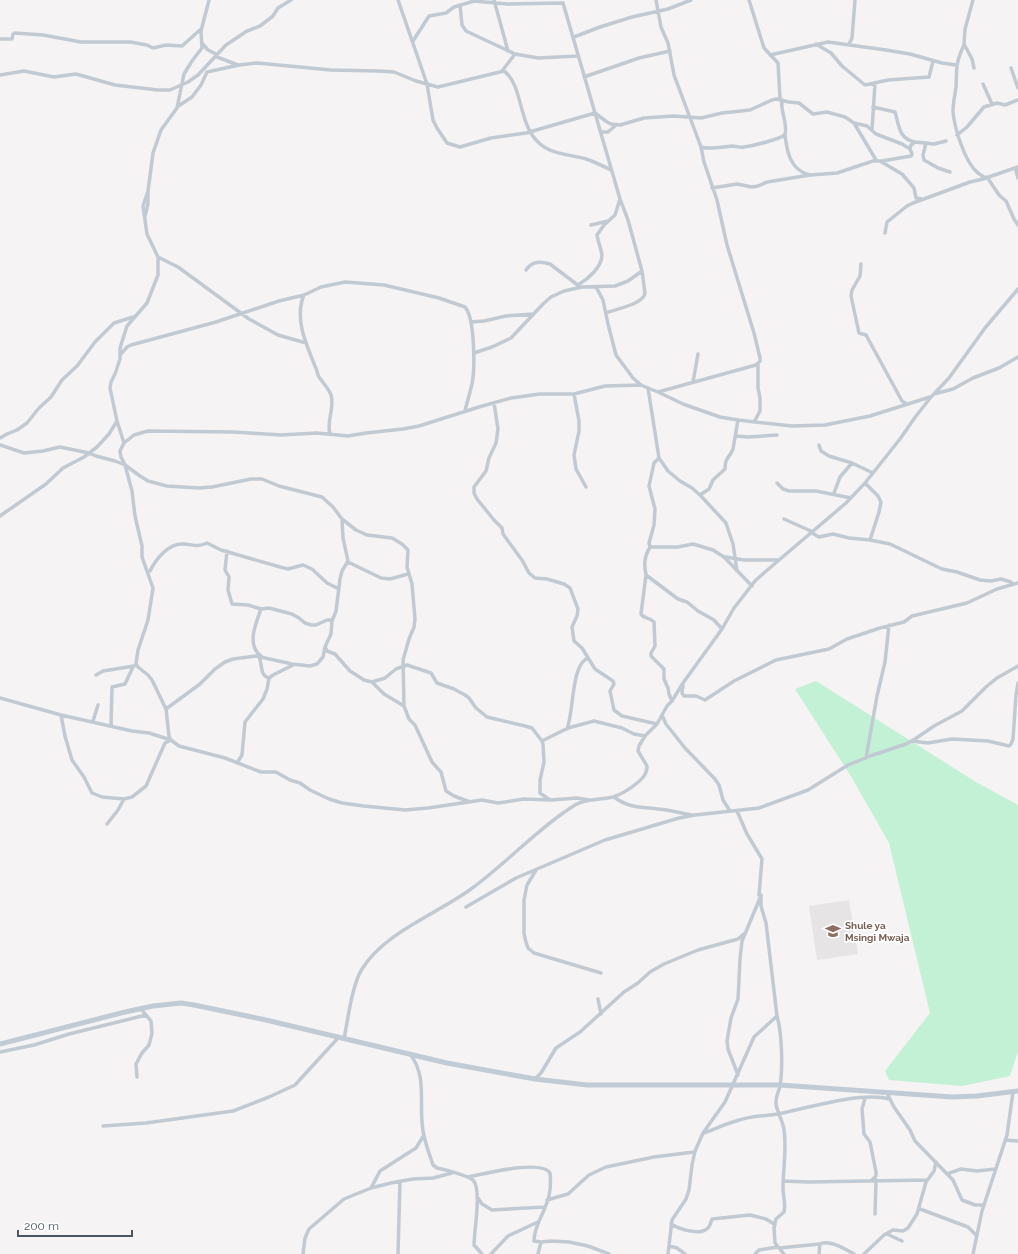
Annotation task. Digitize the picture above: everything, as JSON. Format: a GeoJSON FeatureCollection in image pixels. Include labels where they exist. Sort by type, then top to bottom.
{"type":"FeatureCollection","features":[{"type":"Feature","properties":{"kind":"main road"},"geometry":{"type":"LineString","coordinates":[[0,1044],[141,1009],[174,1004],[194,1004],[260,1018],[447,1063],[535,1079],[587,1085],[780,1085],[952,1097],[978,1096],[1016,1091]]}},
{"type":"Feature","properties":{"kind":"street"},"geometry":{"type":"LineString","coordinates":[[177,108],[184,74],[200,51],[202,43],[201,31],[203,28],[208,0]]}},
{"type":"Feature","properties":{"kind":"street"},"geometry":{"type":"LineString","coordinates":[[0,75],[24,72],[54,77],[76,74],[115,85],[170,90],[182,85],[198,75],[226,45],[247,31],[263,24],[273,16],[278,8],[291,0]]}},
{"type":"Feature","properties":{"kind":"street"},"geometry":{"type":"LineString","coordinates":[[398,0],[407,30],[413,41],[427,84],[431,112],[445,142],[460,147],[487,139],[530,132],[595,113]]}},
{"type":"Feature","properties":{"kind":"street"},"geometry":{"type":"LineString","coordinates":[[413,41],[429,16],[446,13],[454,7],[460,5],[477,1],[562,2],[567,0]]}},
{"type":"Feature","properties":{"kind":"street"},"geometry":{"type":"LineString","coordinates":[[656,0],[661,27],[667,39],[670,51],[674,75],[701,147],[727,245],[760,355],[760,361],[758,363],[760,411],[754,422]]}},
{"type":"Feature","properties":{"kind":"street"},"geometry":{"type":"LineString","coordinates":[[574,37],[600,27],[668,9],[691,0]]}},
{"type":"Feature","properties":{"kind":"street"},"geometry":{"type":"LineString","coordinates":[[749,0],[764,48],[775,60],[778,66],[780,98],[782,100],[781,106],[789,155],[799,170],[810,175]]}},
{"type":"Feature","properties":{"kind":"street"},"geometry":{"type":"LineString","coordinates":[[849,44],[852,38],[856,0]]}},
{"type":"Feature","properties":{"kind":"street"},"geometry":{"type":"LineString","coordinates":[[973,0],[965,29],[964,45],[956,65],[956,88],[953,107],[957,135],[975,170],[987,178],[999,195],[1006,201],[1018,225]]}},
{"type":"Feature","properties":{"kind":"street"},"geometry":{"type":"LineString","coordinates":[[495,2],[508,51]]}},
{"type":"Feature","properties":{"kind":"street"},"geometry":{"type":"LineString","coordinates":[[562,2],[574,37],[578,56],[620,199],[628,220],[642,271],[646,293],[643,298],[635,303],[606,313]]}},
{"type":"Feature","properties":{"kind":"street"},"geometry":{"type":"LineString","coordinates":[[460,5],[462,25],[466,31],[508,51],[515,54],[538,58],[578,56]]}},
{"type":"Feature","properties":{"kind":"street"},"geometry":{"type":"LineString","coordinates":[[0,39],[12,39],[13,34],[15,33],[43,35],[81,42],[126,42],[147,44],[153,48],[166,44],[181,46],[203,28]]}},
{"type":"Feature","properties":{"kind":"street"},"geometry":{"type":"LineString","coordinates":[[770,55],[828,42],[910,54],[933,61],[956,65]]}},
{"type":"Feature","properties":{"kind":"street"},"geometry":{"type":"LineString","coordinates":[[202,43],[208,50],[216,54],[218,57],[239,66]]}},
{"type":"Feature","properties":{"kind":"street"},"geometry":{"type":"LineString","coordinates":[[816,44],[830,53],[842,66],[862,83],[868,85],[888,80],[929,77],[933,61]]}},
{"type":"Feature","properties":{"kind":"street"},"geometry":{"type":"LineString","coordinates":[[964,45],[972,59],[974,68]]}},
{"type":"Feature","properties":{"kind":"street"},"geometry":{"type":"LineString","coordinates":[[584,77],[639,58],[670,51]]}},
{"type":"Feature","properties":{"kind":"street"},"geometry":{"type":"LineString","coordinates":[[120,359],[120,348],[127,326],[144,308],[158,275],[158,256],[147,234],[143,206],[148,191],[151,163],[156,143],[161,130],[177,108],[192,96],[201,85],[207,72],[257,63],[331,70],[389,71],[433,87],[502,71],[515,54]]}},
{"type":"Feature","properties":{"kind":"street"},"geometry":{"type":"LineString","coordinates":[[1011,68],[1018,88]]}},
{"type":"Feature","properties":{"kind":"street"},"geometry":{"type":"LineString","coordinates":[[502,71],[508,74],[512,81],[526,124],[538,142],[552,152],[586,159],[612,170]]}},
{"type":"Feature","properties":{"kind":"street"},"geometry":{"type":"LineString","coordinates":[[872,130],[875,83]]}},
{"type":"Feature","properties":{"kind":"street"},"geometry":{"type":"LineString","coordinates":[[983,84],[992,104]]}},
{"type":"Feature","properties":{"kind":"street"},"geometry":{"type":"LineString","coordinates":[[595,113],[607,122],[616,125],[644,118],[674,116],[701,118],[722,113],[750,110],[773,100],[782,100],[800,103],[813,114],[827,112],[845,117],[854,123],[867,126],[887,138],[902,144],[910,149],[912,154],[910,157],[878,161],[837,173],[810,175],[767,182],[758,186],[737,184],[712,188]]}},
{"type":"Feature","properties":{"kind":"street"},"geometry":{"type":"LineString","coordinates":[[957,135],[976,119],[982,109],[992,104],[998,103],[1005,105],[1018,100]]}},
{"type":"Feature","properties":{"kind":"street"},"geometry":{"type":"LineString","coordinates":[[873,107],[895,112],[901,132],[906,139],[913,143]]}},
{"type":"Feature","properties":{"kind":"street"},"geometry":{"type":"LineString","coordinates":[[854,123],[878,161],[902,174],[914,188],[916,198],[923,200]]}},
{"type":"Feature","properties":{"kind":"street"},"geometry":{"type":"LineString","coordinates":[[601,132],[608,132],[616,125]]}},
{"type":"Feature","properties":{"kind":"street"},"geometry":{"type":"LineString","coordinates":[[701,147],[744,147],[773,141],[785,134]]}},
{"type":"Feature","properties":{"kind":"street"},"geometry":{"type":"LineString","coordinates":[[902,144],[934,144],[946,142]]}},
{"type":"Feature","properties":{"kind":"street"},"geometry":{"type":"LineString","coordinates":[[910,149],[913,143]]}},
{"type":"Feature","properties":{"kind":"street"},"geometry":{"type":"LineString","coordinates":[[926,143],[923,155],[924,160],[938,168],[950,172]]}},
{"type":"Feature","properties":{"kind":"street"},"geometry":{"type":"LineString","coordinates":[[885,232],[886,224],[891,218],[907,206],[968,182],[987,178],[1018,168],[1016,171],[1018,178]]}},
{"type":"Feature","properties":{"kind":"street"},"geometry":{"type":"LineString","coordinates":[[580,286],[590,276],[600,262],[601,252],[597,236],[601,228],[615,215],[620,199]]}},
{"type":"Feature","properties":{"kind":"street"},"geometry":{"type":"LineString","coordinates":[[590,225],[609,221]]}},
{"type":"Feature","properties":{"kind":"street"},"geometry":{"type":"LineString","coordinates":[[158,256],[178,267],[240,314],[278,335],[306,343]]}},
{"type":"Feature","properties":{"kind":"street"},"geometry":{"type":"LineString","coordinates":[[526,270],[530,264],[544,262],[550,264],[580,286]]}},
{"type":"Feature","properties":{"kind":"street"},"geometry":{"type":"LineString","coordinates":[[861,264],[860,276],[852,292],[859,333],[866,335],[902,401],[907,404]]}},
{"type":"Feature","properties":{"kind":"street"},"geometry":{"type":"LineString","coordinates":[[474,353],[508,340],[551,297],[580,286],[615,286],[628,281],[642,271]]}},
{"type":"Feature","properties":{"kind":"street"},"geometry":{"type":"LineString","coordinates":[[120,348],[216,322],[279,301],[304,295],[321,287],[345,282],[384,285],[439,298],[465,307],[469,313],[474,353],[472,384],[465,411]]}},
{"type":"Feature","properties":{"kind":"street"},"geometry":{"type":"LineString","coordinates":[[596,287],[603,300],[616,354],[632,378],[641,385],[683,404],[720,417],[738,420],[792,426],[825,425],[870,416],[953,389],[973,378],[999,368],[1018,357]]}},
{"type":"Feature","properties":{"kind":"street"},"geometry":{"type":"LineString","coordinates":[[344,1039],[355,986],[362,969],[373,955],[406,929],[471,889],[564,812],[579,802],[614,797],[628,790],[646,775],[647,766],[638,751],[645,736],[657,724],[666,706],[672,701],[683,683],[722,629],[734,608],[765,572],[813,533],[865,483],[932,396],[949,378],[985,328],[1018,290]]}},
{"type":"Feature","properties":{"kind":"street"},"geometry":{"type":"LineString","coordinates":[[304,295],[300,308],[306,343],[318,376],[331,395],[333,407],[328,424],[330,434]]}},
{"type":"Feature","properties":{"kind":"street"},"geometry":{"type":"LineString","coordinates":[[471,322],[484,321],[506,316],[534,314]]}},
{"type":"Feature","properties":{"kind":"street"},"geometry":{"type":"LineString","coordinates":[[0,438],[17,430],[27,423],[39,408],[51,397],[62,380],[72,371],[95,342],[114,323],[135,317]]}},
{"type":"Feature","properties":{"kind":"street"},"geometry":{"type":"LineString","coordinates":[[124,443],[117,421],[110,388],[121,353],[127,347]]}},
{"type":"Feature","properties":{"kind":"street"},"geometry":{"type":"LineString","coordinates":[[693,382],[698,354]]}},
{"type":"Feature","properties":{"kind":"street"},"geometry":{"type":"LineString","coordinates":[[658,392],[758,363]]}},
{"type":"Feature","properties":{"kind":"street"},"geometry":{"type":"LineString","coordinates":[[110,726],[112,688],[125,684],[135,666],[138,650],[148,620],[153,588],[142,557],[141,542],[125,465],[120,451],[124,443],[134,435],[148,431],[234,432],[281,435],[310,433],[348,436],[403,429],[511,398],[540,394],[574,394],[605,386],[641,385]]}},
{"type":"Feature","properties":{"kind":"street"},"geometry":{"type":"LineString","coordinates":[[648,388],[659,458],[668,471],[700,495],[726,523],[730,533],[737,570]]}},
{"type":"Feature","properties":{"kind":"street"},"geometry":{"type":"LineString","coordinates":[[574,394],[580,421],[574,455],[576,469],[586,487]]}},
{"type":"Feature","properties":{"kind":"street"},"geometry":{"type":"LineString","coordinates":[[494,403],[498,429],[496,443],[489,458],[485,474],[474,487],[474,494],[502,528],[503,534],[522,560],[529,573],[535,578],[547,579],[564,584],[570,588],[578,609],[577,616],[572,627],[573,638],[582,648],[597,671],[609,677],[614,682],[610,691],[614,710],[620,715],[657,724]]}},
{"type":"Feature","properties":{"kind":"street"},"geometry":{"type":"LineString","coordinates":[[700,495],[709,489],[712,480],[724,470],[725,460],[731,453],[738,420]]}},
{"type":"Feature","properties":{"kind":"street"},"geometry":{"type":"LineString","coordinates":[[0,516],[46,484],[63,468],[78,462],[109,434],[117,421]]}},
{"type":"Feature","properties":{"kind":"street"},"geometry":{"type":"LineString","coordinates":[[735,436],[748,437],[777,435]]}},
{"type":"Feature","properties":{"kind":"street"},"geometry":{"type":"LineString","coordinates":[[0,445],[24,453],[60,447],[89,453],[125,465],[148,481],[167,486],[185,488],[212,487],[251,479],[262,479],[279,486],[322,497],[352,528],[370,536],[392,538],[402,544],[408,550],[408,574],[411,578],[414,592],[415,623],[409,640],[403,666],[404,706],[409,719],[415,726],[432,762],[441,772],[446,791],[454,796],[470,802]]}},
{"type":"Feature","properties":{"kind":"street"},"geometry":{"type":"LineString","coordinates":[[819,445],[820,449],[824,453],[852,463],[873,473]]}},
{"type":"Feature","properties":{"kind":"street"},"geometry":{"type":"LineString","coordinates":[[659,458],[654,463],[649,486],[655,509],[654,525],[649,543],[650,547],[644,562],[646,575],[640,613],[642,616],[654,622],[654,646],[651,656],[664,669],[665,681],[672,701]]}},
{"type":"Feature","properties":{"kind":"street"},"geometry":{"type":"LineString","coordinates":[[834,493],[840,478],[852,463]]}},
{"type":"Feature","properties":{"kind":"street"},"geometry":{"type":"LineString","coordinates":[[778,483],[783,489],[793,492],[816,491],[834,493],[851,498]]}},
{"type":"Feature","properties":{"kind":"street"},"geometry":{"type":"LineString","coordinates":[[865,483],[878,496],[881,502],[880,512],[870,540]]}},
{"type":"Feature","properties":{"kind":"street"},"geometry":{"type":"LineString","coordinates":[[166,710],[200,684],[206,677],[225,662],[239,657],[261,656],[295,665],[312,666],[317,664],[323,657],[325,647],[331,634],[332,620],[336,611],[341,575],[348,562],[343,538],[342,519]]}},
{"type":"Feature","properties":{"kind":"street"},"geometry":{"type":"LineString","coordinates":[[784,519],[819,537],[833,534],[895,546],[942,569],[957,572],[980,580],[1000,579],[1013,584]]}},
{"type":"Feature","properties":{"kind":"street"},"geometry":{"type":"LineString","coordinates":[[150,571],[156,561],[167,550],[176,545],[181,544],[197,546],[207,543],[217,548],[288,569],[303,565],[313,570],[327,583],[339,589]]}},
{"type":"Feature","properties":{"kind":"street"},"geometry":{"type":"LineString","coordinates":[[650,547],[678,547],[693,544],[713,550],[724,557],[752,586]]}},
{"type":"Feature","properties":{"kind":"street"},"geometry":{"type":"LineString","coordinates":[[227,551],[225,570],[228,577],[228,590],[231,602],[261,609],[269,608],[294,615],[305,623],[311,625],[332,620]]}},
{"type":"Feature","properties":{"kind":"street"},"geometry":{"type":"LineString","coordinates":[[724,557],[736,559],[779,560]]}},
{"type":"Feature","properties":{"kind":"street"},"geometry":{"type":"LineString","coordinates":[[348,562],[381,578],[390,579],[408,574]]}},
{"type":"Feature","properties":{"kind":"street"},"geometry":{"type":"LineString","coordinates":[[646,575],[678,599],[687,602],[698,611],[714,620],[722,629]]}},
{"type":"Feature","properties":{"kind":"street"},"geometry":{"type":"LineString","coordinates":[[683,683],[682,693],[684,695],[696,696],[705,700],[734,681],[776,660],[827,650],[847,639],[889,625],[904,622],[912,616],[967,603],[997,589],[1018,583]]}},
{"type":"Feature","properties":{"kind":"street"},"geometry":{"type":"LineString","coordinates":[[261,609],[253,635],[254,648],[261,656],[259,657],[261,660],[262,671],[265,677],[269,678]]}},
{"type":"Feature","properties":{"kind":"street"},"geometry":{"type":"LineString","coordinates":[[866,758],[877,696],[886,662],[889,625]]}},
{"type":"Feature","properties":{"kind":"street"},"geometry":{"type":"LineString","coordinates":[[325,647],[327,650],[335,654],[350,671],[364,680],[372,682],[384,694],[404,706]]}},
{"type":"Feature","properties":{"kind":"street"},"geometry":{"type":"LineString","coordinates":[[567,729],[577,674],[582,662],[588,658]]}},
{"type":"Feature","properties":{"kind":"street"},"geometry":{"type":"LineString","coordinates":[[237,763],[242,755],[246,722],[263,699],[269,678],[295,665]]}},
{"type":"Feature","properties":{"kind":"street"},"geometry":{"type":"LineString","coordinates":[[372,682],[385,678],[391,672],[407,665],[431,673],[437,683],[454,689],[467,696],[476,708],[487,717],[529,727],[542,741],[544,762],[540,780],[540,793],[551,800]]}},
{"type":"Feature","properties":{"kind":"street"},"geometry":{"type":"LineString","coordinates":[[96,675],[103,671],[135,666],[150,677],[166,710],[168,736],[171,740]]}},
{"type":"Feature","properties":{"kind":"street"},"geometry":{"type":"LineString","coordinates":[[466,906],[516,878],[605,840],[672,820],[695,815],[737,811],[765,806],[808,790],[848,765],[912,741],[934,726],[962,711],[987,686],[997,678],[1018,666]]}},
{"type":"Feature","properties":{"kind":"street"},"geometry":{"type":"LineString","coordinates":[[912,741],[928,743],[952,739],[988,741],[1009,746],[1013,739],[1018,683]]}},
{"type":"Feature","properties":{"kind":"street"},"geometry":{"type":"LineString","coordinates":[[0,698],[60,715],[149,733],[171,740],[184,748],[237,763],[261,772],[279,773],[290,780],[300,783],[311,791],[338,802],[405,810],[482,800],[498,803],[524,799],[551,800],[577,798],[592,800]]}},
{"type":"Feature","properties":{"kind":"street"},"geometry":{"type":"LineString","coordinates":[[94,722],[93,721],[98,706]]}},
{"type":"Feature","properties":{"kind":"street"},"geometry":{"type":"LineString","coordinates":[[60,715],[72,760],[84,777],[92,793],[102,797],[124,799],[132,796],[146,786],[165,743],[171,740]]}},
{"type":"Feature","properties":{"kind":"street"},"geometry":{"type":"LineString","coordinates":[[662,715],[666,724],[682,745],[715,779],[719,785],[723,800],[730,811]]}},
{"type":"Feature","properties":{"kind":"street"},"geometry":{"type":"LineString","coordinates":[[542,741],[567,729],[594,720],[622,728],[634,734],[645,736]]}},
{"type":"Feature","properties":{"kind":"street"},"geometry":{"type":"LineString","coordinates":[[614,797],[634,807],[660,809],[695,815]]}},
{"type":"Feature","properties":{"kind":"street"},"geometry":{"type":"LineString","coordinates":[[107,824],[118,810],[124,799]]}},
{"type":"Feature","properties":{"kind":"street"},"geometry":{"type":"LineString","coordinates":[[737,811],[747,834],[762,860],[759,895],[761,895],[761,906],[766,923],[780,1033],[780,1085],[776,1099],[776,1106],[785,1135],[786,1159],[784,1181],[785,1210],[783,1214],[777,1218],[774,1224],[774,1242],[784,1254]]}},
{"type":"Feature","properties":{"kind":"street"},"geometry":{"type":"LineString","coordinates":[[537,870],[527,884],[524,900],[524,934],[528,948],[534,953],[601,973]]}},
{"type":"Feature","properties":{"kind":"street"},"geometry":{"type":"LineString","coordinates":[[738,1075],[727,1043],[731,1018],[738,998],[740,951],[742,941],[761,895]]}},
{"type":"Feature","properties":{"kind":"street"},"geometry":{"type":"LineString","coordinates":[[535,1079],[541,1073],[556,1048],[580,1032],[624,992],[657,968],[700,950],[738,939],[745,934]]}},
{"type":"Feature","properties":{"kind":"street"},"geometry":{"type":"LineString","coordinates":[[598,999],[601,1014]]}},
{"type":"Feature","properties":{"kind":"street"},"geometry":{"type":"LineString","coordinates":[[137,1077],[136,1064],[150,1041],[152,1022],[141,1009]]}},
{"type":"Feature","properties":{"kind":"street"},"geometry":{"type":"LineString","coordinates":[[0,1052],[34,1045],[146,1015]]}},
{"type":"Feature","properties":{"kind":"street"},"geometry":{"type":"LineString","coordinates":[[668,1254],[672,1220],[686,1199],[689,1190],[694,1152],[703,1133],[722,1107],[738,1075],[754,1037],[777,1016]]}},
{"type":"Feature","properties":{"kind":"street"},"geometry":{"type":"LineString","coordinates":[[103,1126],[146,1123],[233,1111],[295,1085],[338,1038]]}},
{"type":"Feature","properties":{"kind":"street"},"geometry":{"type":"LineString","coordinates":[[410,1054],[419,1070],[424,1135],[433,1165],[468,1177],[475,1183],[478,1198],[474,1245],[482,1254]]}},
{"type":"Feature","properties":{"kind":"street"},"geometry":{"type":"LineString","coordinates":[[973,1254],[984,1205],[1009,1126],[1016,1091]]}},
{"type":"Feature","properties":{"kind":"street"},"geometry":{"type":"LineString","coordinates":[[887,1093],[898,1114],[910,1130],[915,1141],[955,1184],[962,1200],[975,1205],[984,1205]]}},
{"type":"Feature","properties":{"kind":"street"},"geometry":{"type":"LineString","coordinates":[[703,1133],[736,1121],[779,1114],[810,1106],[865,1098],[880,1097],[890,1099]]}},
{"type":"Feature","properties":{"kind":"street"},"geometry":{"type":"LineString","coordinates":[[865,1098],[862,1109],[864,1134],[870,1142],[876,1172],[874,1180],[874,1214]]}},
{"type":"Feature","properties":{"kind":"street"},"geometry":{"type":"LineString","coordinates":[[371,1188],[380,1171],[416,1148],[424,1135]]}},
{"type":"Feature","properties":{"kind":"street"},"geometry":{"type":"LineString","coordinates":[[1005,1140],[1018,1141]]}},
{"type":"Feature","properties":{"kind":"street"},"geometry":{"type":"LineString","coordinates":[[547,1200],[566,1194],[590,1175],[606,1167],[659,1156],[694,1152]]}},
{"type":"Feature","properties":{"kind":"street"},"geometry":{"type":"LineString","coordinates":[[864,1254],[895,1229],[903,1231],[906,1230],[920,1209],[927,1180],[934,1171],[936,1162]]}},
{"type":"Feature","properties":{"kind":"street"},"geometry":{"type":"LineString","coordinates":[[468,1177],[496,1171],[539,1166],[546,1169],[550,1173],[547,1200],[538,1222],[534,1240],[541,1242],[569,1242],[588,1246],[609,1254]]}},
{"type":"Feature","properties":{"kind":"street"},"geometry":{"type":"LineString","coordinates":[[947,1174],[961,1169],[977,1171],[996,1169]]}},
{"type":"Feature","properties":{"kind":"street"},"geometry":{"type":"LineString","coordinates":[[303,1254],[306,1235],[314,1224],[341,1201],[371,1188],[400,1181],[429,1179],[452,1172]]}},
{"type":"Feature","properties":{"kind":"street"},"geometry":{"type":"LineString","coordinates":[[784,1181],[927,1180]]}},
{"type":"Feature","properties":{"kind":"street"},"geometry":{"type":"LineString","coordinates":[[398,1254],[400,1181]]}},
{"type":"Feature","properties":{"kind":"street"},"geometry":{"type":"LineString","coordinates":[[478,1198],[482,1204],[492,1210],[545,1208]]}},
{"type":"Feature","properties":{"kind":"street"},"geometry":{"type":"LineString","coordinates":[[920,1209],[968,1227],[977,1236]]}},
{"type":"Feature","properties":{"kind":"street"},"geometry":{"type":"LineString","coordinates":[[671,1224],[687,1230],[702,1232],[708,1228],[712,1219],[749,1215],[766,1219],[774,1224]]}},
{"type":"Feature","properties":{"kind":"street"},"geometry":{"type":"LineString","coordinates":[[491,1254],[508,1236],[524,1230],[538,1222]]}},
{"type":"Feature","properties":{"kind":"street"},"geometry":{"type":"LineString","coordinates":[[887,1234],[902,1241]]}},
{"type":"Feature","properties":{"kind":"street"},"geometry":{"type":"LineString","coordinates":[[538,1254],[541,1242]]}},
{"type":"Feature","properties":{"kind":"street"},"geometry":{"type":"LineString","coordinates":[[755,1254],[761,1249],[820,1244],[823,1242],[854,1254]]}},
{"type":"Feature","properties":{"kind":"street"},"geometry":{"type":"LineString","coordinates":[[819,1254],[820,1244]]}},
{"type":"Feature","properties":{"kind":"street"},"geometry":{"type":"LineString","coordinates":[[669,1246],[677,1248],[684,1254]]}},
{"type":"Feature","properties":{"kind":"shaded area"},"geometry":{"type":"Polygon","coordinates":[[[849,900],[858,954],[817,960],[809,906],[849,900]]]}},
{"type":"Feature","properties":{"kind":"green space"},"geometry":{"type":"Polygon","coordinates":[[[816,681],[976,782],[1018,805],[1018,1051],[1010,1076],[962,1086],[889,1080],[885,1071],[930,1013],[889,843],[852,778],[795,689],[816,681]]]}},
{"type":"Feature","properties":{"kind":"place","name":"Shule ya Msingi Mwaja"},"geometry":{"type":"Point","coordinates":[833,931]}}]}
